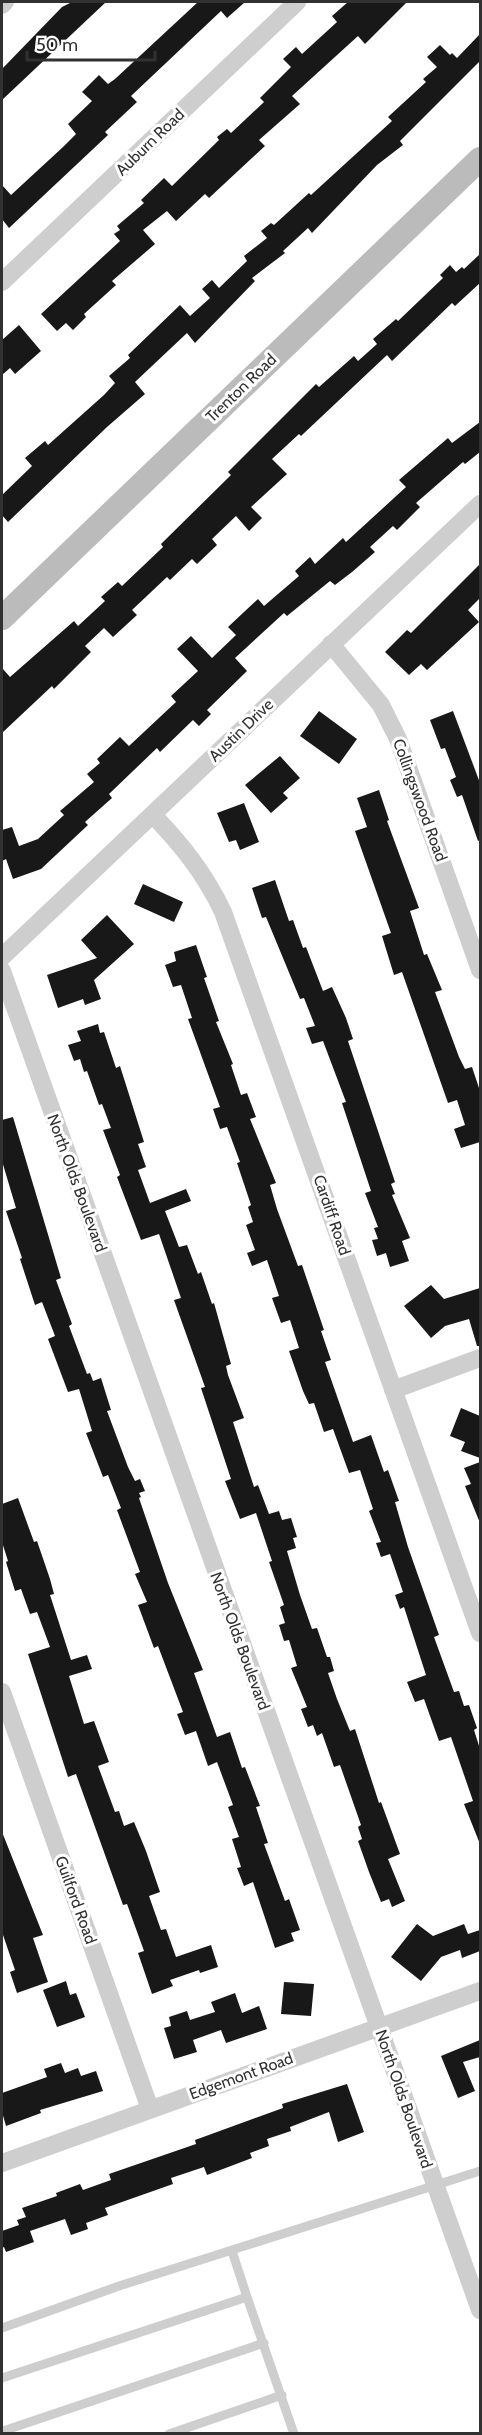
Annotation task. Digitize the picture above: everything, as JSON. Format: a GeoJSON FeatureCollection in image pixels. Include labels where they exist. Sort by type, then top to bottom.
{"type":"FeatureCollection","features":[{"type":"Feature","properties":{"kind":"main road","name":"Trenton Road"},"geometry":{"type":"LineString","coordinates":[[2,618],[480,159]]}},
{"type":"Feature","properties":{"kind":"street"},"geometry":{"type":"LineString","coordinates":[[2,5],[5,2]]}},
{"type":"Feature","properties":{"kind":"street","name":"Auburn Road"},"geometry":{"type":"LineString","coordinates":[[2,282],[297,2]]}},
{"type":"Feature","properties":{"kind":"street","name":"Austin Drive"},"geometry":{"type":"LineString","coordinates":[[2,957],[480,504]]}},
{"type":"Feature","properties":{"kind":"street","name":"Collingswood Road"},"geometry":{"type":"LineString","coordinates":[[331,644],[381,705],[398,739],[480,970]]}},
{"type":"Feature","properties":{"kind":"street","name":"Cardiff Road"},"geometry":{"type":"LineString","coordinates":[[153,815],[192,857],[208,880],[224,912],[480,1633]]}},
{"type":"Feature","properties":{"kind":"street","name":"North Olds Boulevard"},"geometry":{"type":"LineString","coordinates":[[2,971],[480,2310]]}},
{"type":"Feature","properties":{"kind":"street"},"geometry":{"type":"LineString","coordinates":[[393,1390],[480,1358]]}},
{"type":"Feature","properties":{"kind":"street","name":"Guilford Road"},"geometry":{"type":"LineString","coordinates":[[2,1692],[150,2109]]}},
{"type":"Feature","properties":{"kind":"street","name":"Edgemont Road"},"geometry":{"type":"LineString","coordinates":[[2,2163],[480,1991]]}},
{"type":"Feature","properties":{"kind":"lane"},"geometry":{"type":"LineString","coordinates":[[2,2328],[119,2286],[480,2171]]}},
{"type":"Feature","properties":{"kind":"lane"},"geometry":{"type":"LineString","coordinates":[[232,2251],[294,2433]]}},
{"type":"Feature","properties":{"kind":"lane"},"geometry":{"type":"LineString","coordinates":[[2,2378],[248,2297]]}},
{"type":"Feature","properties":{"kind":"lane"},"geometry":{"type":"LineString","coordinates":[[3,2430],[264,2343]]}},
{"type":"Feature","properties":{"kind":"lane"},"geometry":{"type":"LineString","coordinates":[[169,2433],[282,2395]]}},
{"type":"Feature","properties":{"kind":"building"},"geometry":{"type":"Polygon","coordinates":[[[72,2],[106,2],[2,100],[2,69],[62,7],[72,2]]]}},
{"type":"Feature","properties":{"kind":"building"},"geometry":{"type":"Polygon","coordinates":[[[198,2],[245,2],[227,18],[221,11],[131,96],[137,102],[105,132],[108,135],[9,228],[2,219],[2,185],[11,195],[76,134],[68,124],[92,101],[82,92],[99,75],[108,84],[115,79],[198,2]]]}},
{"type":"Feature","properties":{"kind":"building"},"geometry":{"type":"Polygon","coordinates":[[[348,2],[407,2],[365,44],[358,36],[292,96],[300,104],[259,140],[265,146],[209,198],[205,194],[176,221],[167,211],[143,230],[155,244],[112,281],[116,285],[84,314],[86,317],[73,330],[66,323],[57,331],[41,314],[120,241],[114,234],[120,230],[117,226],[144,203],[141,200],[164,178],[172,186],[219,140],[217,137],[227,129],[231,133],[264,102],[260,98],[291,67],[283,59],[296,47],[302,54],[337,22],[332,16],[348,2]]]}},
{"type":"Feature","properties":{"kind":"building"},"geometry":{"type":"Polygon","coordinates":[[[480,34],[480,61],[400,141],[403,145],[377,165],[312,233],[308,228],[283,251],[285,253],[252,278],[255,281],[195,343],[187,333],[135,382],[145,394],[107,427],[8,522],[2,515],[2,495],[32,466],[25,458],[45,441],[48,445],[104,395],[115,383],[109,376],[130,358],[128,355],[180,305],[190,316],[210,298],[202,289],[212,280],[219,288],[247,261],[244,256],[267,238],[261,231],[271,223],[274,225],[309,193],[311,195],[392,121],[388,117],[426,82],[423,79],[437,67],[427,57],[440,45],[450,55],[452,53],[457,58],[480,34]]]}},
{"type":"Feature","properties":{"kind":"building"},"geometry":{"type":"Polygon","coordinates":[[[480,254],[480,283],[455,306],[452,303],[392,361],[387,355],[301,436],[299,434],[272,459],[287,474],[251,507],[262,518],[249,531],[236,516],[212,539],[217,545],[197,564],[192,559],[170,580],[167,577],[132,610],[137,615],[113,637],[104,628],[85,646],[91,652],[54,689],[52,686],[2,733],[2,668],[10,677],[74,621],[78,626],[105,601],[101,597],[118,582],[122,586],[163,547],[161,544],[231,475],[228,472],[316,384],[319,387],[354,356],[358,361],[377,344],[373,339],[396,319],[398,321],[443,278],[440,275],[450,265],[456,272],[462,267],[464,269],[480,254]]]}},
{"type":"Feature","properties":{"kind":"building"},"geometry":{"type":"Polygon","coordinates":[[[19,325],[41,351],[15,374],[10,368],[2,375],[2,340],[19,325]]]}},
{"type":"Feature","properties":{"kind":"building"},"geometry":{"type":"Polygon","coordinates":[[[480,422],[480,452],[465,464],[463,462],[416,503],[420,507],[397,530],[393,526],[370,547],[375,552],[352,572],[335,585],[330,581],[287,616],[284,613],[235,658],[247,671],[207,710],[211,714],[199,726],[193,720],[160,752],[157,748],[109,794],[112,798],[85,822],[88,825],[41,869],[13,879],[6,859],[2,861],[2,830],[12,827],[19,846],[38,839],[64,815],[60,811],[94,782],[87,774],[100,763],[97,759],[120,737],[129,746],[176,702],[171,696],[198,671],[177,649],[191,636],[212,658],[236,635],[228,627],[258,599],[264,606],[299,576],[295,571],[310,557],[315,564],[343,538],[346,542],[406,487],[399,480],[448,438],[452,443],[480,422]]]}},
{"type":"Feature","properties":{"kind":"building"},"geometry":{"type":"Polygon","coordinates":[[[480,564],[480,598],[468,610],[479,622],[427,670],[421,664],[409,675],[385,652],[407,630],[411,633],[480,564]]]}},
{"type":"Feature","properties":{"kind":"building"},"geometry":{"type":"Polygon","coordinates":[[[319,711],[357,739],[339,764],[300,736],[319,711]]]}},
{"type":"Feature","properties":{"kind":"building"},"geometry":{"type":"Polygon","coordinates":[[[453,711],[480,783],[480,840],[478,841],[462,795],[457,797],[450,780],[456,777],[445,748],[441,749],[430,720],[453,711]]]}},
{"type":"Feature","properties":{"kind":"building"},"geometry":{"type":"Polygon","coordinates":[[[280,756],[300,778],[283,793],[288,798],[271,813],[245,785],[280,756]]]}},
{"type":"Feature","properties":{"kind":"building"},"geometry":{"type":"Polygon","coordinates":[[[379,790],[389,820],[387,821],[419,908],[410,911],[424,955],[427,954],[442,990],[435,992],[459,1057],[465,1069],[472,1067],[480,1091],[480,1142],[461,1148],[454,1129],[465,1125],[457,1100],[448,1103],[402,972],[394,975],[382,936],[391,933],[355,831],[367,827],[357,798],[379,790]]]}},
{"type":"Feature","properties":{"kind":"building"},"geometry":{"type":"Polygon","coordinates":[[[244,803],[259,842],[240,850],[236,840],[229,842],[217,813],[244,803]]]}},
{"type":"Feature","properties":{"kind":"building"},"geometry":{"type":"Polygon","coordinates":[[[275,880],[289,921],[293,920],[323,991],[332,987],[346,1018],[353,1039],[348,1041],[395,1182],[391,1184],[395,1194],[392,1195],[410,1238],[402,1241],[409,1261],[390,1267],[386,1253],[377,1256],[372,1240],[378,1239],[374,1228],[378,1227],[365,1193],[371,1191],[342,1103],[346,1102],[323,1041],[312,1044],[306,1028],[315,1026],[304,998],[300,999],[266,917],[262,918],[252,888],[275,880]]]}},
{"type":"Feature","properties":{"kind":"building"},"geometry":{"type":"Polygon","coordinates":[[[143,884],[183,902],[174,922],[134,904],[143,884]]]}},
{"type":"Feature","properties":{"kind":"building"},"geometry":{"type":"Polygon","coordinates":[[[107,915],[134,944],[94,980],[101,999],[85,1005],[83,999],[58,1008],[47,975],[97,958],[81,940],[107,915]]]}},
{"type":"Feature","properties":{"kind":"building"},"geometry":{"type":"Polygon","coordinates":[[[196,945],[207,977],[204,978],[219,1021],[216,1022],[233,1064],[231,1065],[241,1095],[247,1093],[256,1117],[250,1119],[276,1183],[270,1185],[277,1209],[298,1266],[302,1265],[324,1330],[321,1331],[331,1360],[325,1362],[353,1442],[371,1435],[384,1472],[388,1470],[399,1501],[395,1502],[408,1547],[439,1635],[434,1637],[454,1692],[459,1691],[464,1706],[469,1705],[477,1728],[474,1730],[480,1749],[480,1844],[464,1804],[473,1801],[451,1737],[439,1741],[424,1699],[415,1702],[407,1682],[426,1675],[404,1607],[400,1609],[395,1595],[403,1592],[390,1554],[381,1557],[376,1543],[381,1542],[369,1511],[373,1509],[360,1470],[349,1473],[333,1429],[324,1432],[314,1403],[309,1404],[289,1351],[299,1348],[290,1320],[281,1323],[272,1298],[279,1296],[267,1260],[252,1266],[247,1253],[255,1250],[246,1225],[253,1222],[248,1207],[251,1205],[237,1163],[240,1162],[227,1127],[220,1129],[213,1109],[220,1107],[188,1019],[192,1018],[181,985],[173,987],[165,965],[176,961],[174,952],[196,945]]]}},
{"type":"Feature","properties":{"kind":"building"},"geometry":{"type":"Polygon","coordinates":[[[98,1024],[100,1033],[104,1032],[116,1068],[120,1066],[144,1142],[138,1144],[146,1167],[138,1170],[150,1203],[186,1189],[191,1201],[165,1211],[179,1247],[187,1245],[198,1274],[201,1272],[212,1304],[214,1303],[231,1364],[226,1366],[228,1375],[244,1418],[233,1422],[254,1487],[258,1485],[269,1514],[279,1511],[282,1520],[291,1518],[297,1537],[293,1538],[296,1548],[287,1551],[300,1595],[312,1629],[317,1628],[327,1657],[330,1657],[334,1671],[328,1673],[337,1699],[350,1731],[355,1729],[379,1803],[381,1802],[400,1854],[388,1859],[405,1901],[392,1907],[389,1899],[381,1902],[369,1872],[358,1841],[362,1839],[358,1827],[361,1825],[340,1765],[334,1767],[322,1733],[317,1736],[313,1725],[308,1727],[301,1709],[307,1707],[291,1668],[297,1666],[289,1640],[284,1641],[279,1625],[285,1623],[280,1607],[284,1605],[269,1562],[272,1561],[256,1513],[240,1519],[225,1481],[231,1479],[201,1388],[205,1387],[174,1300],[181,1298],[159,1234],[141,1240],[117,1177],[120,1175],[103,1130],[111,1128],[102,1104],[99,1105],[87,1071],[84,1072],[80,1059],[74,1061],[68,1045],[81,1041],[77,1031],[98,1024]]]}},
{"type":"Feature","properties":{"kind":"building"},"geometry":{"type":"Polygon","coordinates":[[[13,1117],[61,1278],[56,1280],[72,1324],[69,1326],[87,1374],[90,1373],[93,1381],[101,1378],[111,1410],[107,1411],[128,1467],[135,1481],[140,1479],[145,1491],[139,1493],[141,1497],[139,1498],[168,1583],[203,1670],[194,1673],[217,1737],[230,1732],[242,1768],[245,1767],[260,1806],[256,1807],[268,1843],[264,1844],[285,1901],[289,1899],[300,1930],[291,1933],[294,1941],[275,1948],[253,1882],[244,1886],[237,1868],[241,1867],[232,1839],[239,1837],[228,1807],[233,1805],[217,1762],[208,1766],[196,1731],[185,1735],[177,1714],[183,1712],[158,1646],[154,1648],[138,1605],[147,1602],[135,1574],[140,1572],[117,1510],[121,1508],[108,1475],[103,1477],[86,1433],[92,1431],[79,1389],[68,1392],[48,1339],[55,1336],[42,1302],[35,1305],[20,1259],[22,1258],[6,1211],[16,1208],[2,1161],[2,1120],[13,1117]]]}},
{"type":"Feature","properties":{"kind":"building"},"geometry":{"type":"Polygon","coordinates":[[[431,1285],[444,1299],[480,1288],[480,1346],[477,1346],[469,1319],[445,1326],[431,1338],[404,1306],[431,1285]]]}},
{"type":"Feature","properties":{"kind":"building"},"geometry":{"type":"Polygon","coordinates":[[[461,1408],[480,1416],[480,1458],[461,1451],[465,1442],[450,1436],[461,1408]]]}},
{"type":"Feature","properties":{"kind":"building"},"geometry":{"type":"Polygon","coordinates":[[[480,1462],[480,1523],[465,1486],[471,1484],[464,1468],[480,1462]]]}},
{"type":"Feature","properties":{"kind":"building"},"geometry":{"type":"Polygon","coordinates":[[[18,1498],[34,1542],[37,1541],[50,1579],[54,1594],[50,1595],[71,1660],[87,1655],[92,1669],[69,1676],[84,1724],[94,1721],[109,1762],[98,1766],[115,1812],[119,1811],[124,1826],[134,1822],[146,1851],[160,1892],[149,1896],[161,1930],[166,1929],[176,1957],[211,1945],[218,1967],[200,1973],[199,1970],[170,1980],[173,1986],[152,1994],[138,1953],[144,1951],[127,1904],[123,1905],[76,1774],[68,1777],[28,1654],[50,1647],[37,1612],[30,1614],[21,1589],[15,1591],[6,1562],[8,1561],[2,1542],[2,1504],[18,1498]]]}},
{"type":"Feature","properties":{"kind":"building"},"geometry":{"type":"Polygon","coordinates":[[[2,1832],[43,1935],[33,1938],[48,1982],[17,1993],[10,1972],[15,1970],[2,1932],[2,1832]]]}},
{"type":"Feature","properties":{"kind":"building"},"geometry":{"type":"Polygon","coordinates":[[[417,1924],[433,1936],[464,1924],[468,1934],[480,1930],[480,1951],[462,1958],[460,1950],[441,1957],[421,1981],[391,1957],[417,1924]]]}},
{"type":"Feature","properties":{"kind":"building"},"geometry":{"type":"Polygon","coordinates":[[[66,1981],[70,1995],[76,1993],[85,2017],[57,2027],[43,1990],[66,1981]]]}},
{"type":"Feature","properties":{"kind":"building"},"geometry":{"type":"Polygon","coordinates":[[[284,1982],[314,1984],[311,2016],[281,2014],[284,1982]]]}},
{"type":"Feature","properties":{"kind":"building"},"geometry":{"type":"Polygon","coordinates":[[[235,1993],[242,2013],[259,2006],[267,2029],[226,2043],[221,2030],[193,2040],[197,2052],[174,2059],[164,2028],[171,2026],[169,2017],[187,2011],[190,2020],[215,2012],[211,2002],[235,1993]]]}},
{"type":"Feature","properties":{"kind":"building"},"geometry":{"type":"Polygon","coordinates":[[[480,2040],[480,2057],[463,2062],[475,2091],[458,2098],[441,2056],[480,2040]]]}},
{"type":"Feature","properties":{"kind":"building"},"geometry":{"type":"Polygon","coordinates":[[[61,2063],[65,2073],[78,2068],[81,2076],[96,2071],[103,2091],[40,2110],[41,2113],[6,2126],[2,2112],[2,2093],[47,2077],[44,2069],[61,2063]]]}},
{"type":"Feature","properties":{"kind":"building"},"geometry":{"type":"Polygon","coordinates":[[[347,2084],[364,2132],[338,2142],[329,2112],[290,2127],[291,2131],[267,2139],[269,2146],[250,2153],[252,2158],[207,2175],[204,2167],[171,2178],[173,2184],[105,2208],[108,2215],[86,2223],[88,2229],[71,2235],[65,2219],[30,2231],[34,2242],[6,2252],[4,2247],[2,2248],[2,2231],[19,2225],[17,2220],[26,2217],[22,2208],[57,2196],[56,2193],[80,2184],[83,2190],[111,2180],[109,2174],[196,2144],[195,2140],[283,2108],[282,2104],[347,2084]]]}}]}
